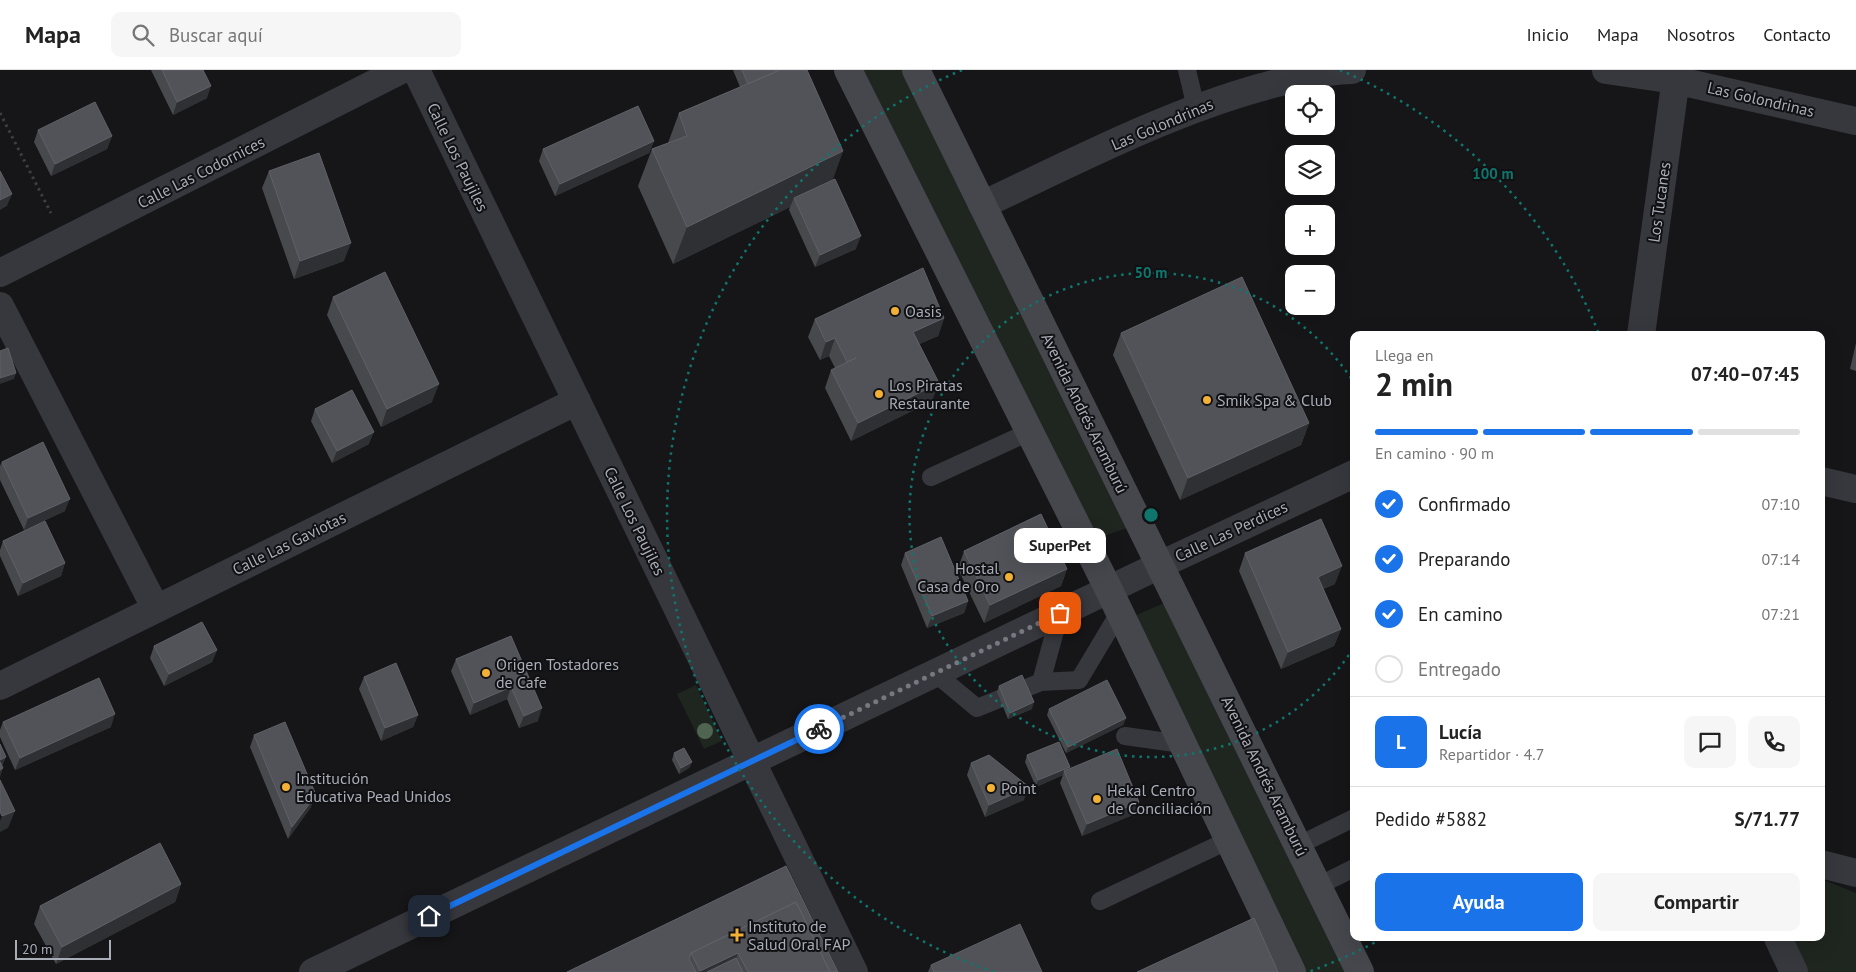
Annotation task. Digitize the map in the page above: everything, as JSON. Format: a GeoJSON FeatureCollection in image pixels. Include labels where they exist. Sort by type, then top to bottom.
{"type":"FeatureCollection","features":[{"type":"Feature","properties":{"kind":"main road"},"geometry":{"type":"LineString","coordinates":[[848,70],[1114,602],[1292,972]]}},
{"type":"Feature","properties":{"kind":"main road","name":"Avenida Andrés Aramburú"},"geometry":{"type":"LineString","coordinates":[[916,70],[1360,972]]}},
{"type":"Feature","properties":{"kind":"street","name":"Calle Las Codornices"},"geometry":{"type":"LineString","coordinates":[[0,273],[66,242],[401,70]]}},
{"type":"Feature","properties":{"kind":"street","name":"Calle Los Paujiles"},"geometry":{"type":"LineString","coordinates":[[416,70],[854,972]]}},
{"type":"Feature","properties":{"kind":"street","name":"Las Golondrinas"},"geometry":{"type":"LineString","coordinates":[[982,205],[1145,129],[1196,108],[1239,93],[1311,74],[1352,70]]}},
{"type":"Feature","properties":{"kind":"street","name":"Las Golondrinas"},"geometry":{"type":"LineString","coordinates":[[1606,70],[1676,75],[1856,121]]}},
{"type":"Feature","properties":{"kind":"street","name":"Los Tucanes"},"geometry":{"type":"LineString","coordinates":[[1642,331],[1676,75]]}},
{"type":"Feature","properties":{"kind":"street"},"geometry":{"type":"LineString","coordinates":[[0,306],[156,609]]}},
{"type":"Feature","properties":{"kind":"street","name":"Calle Las Gaviotas"},"geometry":{"type":"LineString","coordinates":[[0,686],[577,401]]}},
{"type":"Feature","properties":{"kind":"street","name":"Calle Las Perdices"},"geometry":{"type":"LineString","coordinates":[[313,972],[1060,613],[1114,602],[1160,564],[1350,476]]}},
{"type":"Feature","properties":{"kind":"street"},"geometry":{"type":"LineString","coordinates":[[1825,482],[1856,489]]}},
{"type":"Feature","properties":{"kind":"street"},"geometry":{"type":"LineString","coordinates":[[1825,865],[1856,873]]}},
{"type":"Feature","properties":{"kind":"street"},"geometry":{"type":"LineString","coordinates":[[1779,941],[1794,972]]}},
{"type":"Feature","properties":{"kind":"lane"},"geometry":{"type":"LineString","coordinates":[[1187,70],[1196,108]]}},
{"type":"Feature","properties":{"kind":"lane"},"geometry":{"type":"LineString","coordinates":[[932,477],[1029,432]]}},
{"type":"Feature","properties":{"kind":"lane"},"geometry":{"type":"LineString","coordinates":[[935,673],[977,708],[1041,682],[1079,680],[1114,602]]}},
{"type":"Feature","properties":{"kind":"lane"},"geometry":{"type":"LineString","coordinates":[[1041,682],[1060,613]]}},
{"type":"Feature","properties":{"kind":"lane"},"geometry":{"type":"LineString","coordinates":[[1125,736],[1182,744]]}},
{"type":"Feature","properties":{"kind":"lane"},"geometry":{"type":"LineString","coordinates":[[1298,845],[1350,820]]}},
{"type":"Feature","properties":{"kind":"lane"},"geometry":{"type":"LineString","coordinates":[[1100,901],[1229,840]]}},
{"type":"Feature","properties":{"kind":"lane"},"geometry":{"type":"LineString","coordinates":[[1318,886],[1350,870]]}},
{"type":"Feature","properties":{"kind":"path"},"geometry":{"type":"LineString","coordinates":[[0,114],[66,242]]}},
{"type":"Feature","properties":{"kind":"shaded area"},"geometry":{"type":"Polygon","coordinates":[[[862,70],[910,70],[1133,526],[1098,538],[862,70]]]}},
{"type":"Feature","properties":{"kind":"shaded area"},"geometry":{"type":"Polygon","coordinates":[[[1164,603],[1347,972],[1304,972],[1132,617],[1164,603]]]}},
{"type":"Feature","properties":{"kind":"shaded area"},"geometry":{"type":"Polygon","coordinates":[[[696,685],[722,741],[704,749],[677,694],[696,685]]]}},
{"type":"Feature","properties":{"kind":"shaded area"},"geometry":{"type":"Polygon","coordinates":[[[1825,881],[1856,893],[1856,972],[1804,972],[1788,941],[1825,941],[1825,881]]]}},
{"type":"Feature","properties":{"kind":"building"},"geometry":{"type":"Polygon","coordinates":[[[162,70],[203,70],[211,86],[177,102],[162,70]]]}},
{"type":"Feature","properties":{"kind":"building"},"geometry":{"type":"Polygon","coordinates":[[[742,70],[780,70],[748,84],[742,70]]]}},
{"type":"Feature","properties":{"kind":"building"},"geometry":{"type":"Polygon","coordinates":[[[780,70],[807,70],[843,151],[687,227],[652,149],[687,136],[679,113],[780,70]]]}},
{"type":"Feature","properties":{"kind":"building"},"geometry":{"type":"Polygon","coordinates":[[[95,102],[112,136],[55,164],[38,130],[95,102]]]}},
{"type":"Feature","properties":{"kind":"building"},"geometry":{"type":"Polygon","coordinates":[[[638,106],[654,141],[560,184],[543,149],[638,106]]]}},
{"type":"Feature","properties":{"kind":"building"},"geometry":{"type":"Polygon","coordinates":[[[319,153],[351,243],[300,261],[269,171],[319,153]]]}},
{"type":"Feature","properties":{"kind":"building"},"geometry":{"type":"Polygon","coordinates":[[[0,171],[12,194],[0,200],[0,171]]]}},
{"type":"Feature","properties":{"kind":"building"},"geometry":{"type":"Polygon","coordinates":[[[835,179],[861,236],[820,255],[794,198],[835,179]]]}},
{"type":"Feature","properties":{"kind":"building"},"geometry":{"type":"Polygon","coordinates":[[[923,268],[944,318],[913,332],[939,383],[858,423],[831,370],[856,358],[847,362],[835,338],[826,342],[815,319],[923,268]]]}},
{"type":"Feature","properties":{"kind":"building"},"geometry":{"type":"Polygon","coordinates":[[[385,272],[439,384],[387,409],[333,297],[385,272]]]}},
{"type":"Feature","properties":{"kind":"building","name":"Smik Spa & Club"},"geometry":{"type":"Polygon","coordinates":[[[1242,277],[1309,423],[1188,478],[1121,333],[1242,277]]]}},
{"type":"Feature","properties":{"kind":"building"},"geometry":{"type":"Polygon","coordinates":[[[8,348],[16,373],[0,378],[0,351],[8,348]]]}},
{"type":"Feature","properties":{"kind":"building"},"geometry":{"type":"Polygon","coordinates":[[[352,390],[374,432],[337,451],[315,409],[352,390]]]}},
{"type":"Feature","properties":{"kind":"building"},"geometry":{"type":"Polygon","coordinates":[[[43,442],[70,499],[28,518],[2,462],[43,442]]]}},
{"type":"Feature","properties":{"kind":"building","name":"Hostal Casa de Oro"},"geometry":{"type":"Polygon","coordinates":[[[1041,514],[1067,569],[990,605],[964,551],[1041,514]]]}},
{"type":"Feature","properties":{"kind":"building"},"geometry":{"type":"Polygon","coordinates":[[[1321,519],[1342,566],[1318,577],[1341,629],[1288,652],[1245,553],[1321,519]]]}},
{"type":"Feature","properties":{"kind":"building"},"geometry":{"type":"Polygon","coordinates":[[[45,521],[65,563],[23,583],[3,541],[45,521]]]}},
{"type":"Feature","properties":{"kind":"building"},"geometry":{"type":"Polygon","coordinates":[[[941,537],[968,601],[932,616],[905,553],[941,537]]]}},
{"type":"Feature","properties":{"kind":"building"},"geometry":{"type":"Polygon","coordinates":[[[202,622],[217,650],[169,674],[154,646],[202,622]]]}},
{"type":"Feature","properties":{"kind":"building"},"geometry":{"type":"Polygon","coordinates":[[[511,636],[542,708],[524,716],[511,687],[474,703],[456,659],[511,636]]]}},
{"type":"Feature","properties":{"kind":"building"},"geometry":{"type":"Polygon","coordinates":[[[396,663],[418,715],[385,728],[364,677],[396,663]]]}},
{"type":"Feature","properties":{"kind":"building"},"geometry":{"type":"Polygon","coordinates":[[[1022,675],[1034,702],[1010,713],[999,686],[1022,675]]]}},
{"type":"Feature","properties":{"kind":"building"},"geometry":{"type":"Polygon","coordinates":[[[99,678],[115,714],[20,758],[3,722],[99,678]]]}},
{"type":"Feature","properties":{"kind":"building"},"geometry":{"type":"Polygon","coordinates":[[[1107,680],[1126,718],[1068,747],[1049,709],[1107,680]]]}},
{"type":"Feature","properties":{"kind":"building"},"geometry":{"type":"Polygon","coordinates":[[[285,722],[316,795],[292,827],[254,735],[285,722]]]}},
{"type":"Feature","properties":{"kind":"building"},"geometry":{"type":"Polygon","coordinates":[[[1059,742],[1070,767],[1038,780],[1027,755],[1059,742]]]}},
{"type":"Feature","properties":{"kind":"building"},"geometry":{"type":"Polygon","coordinates":[[[0,744],[6,757],[0,760],[0,744]]]}},
{"type":"Feature","properties":{"kind":"building"},"geometry":{"type":"Polygon","coordinates":[[[684,748],[692,762],[681,768],[674,753],[684,748]]]}},
{"type":"Feature","properties":{"kind":"building","name":"Hekal Centro de Conciliación"},"geometry":{"type":"Polygon","coordinates":[[[1117,749],[1139,802],[1087,824],[1064,771],[1117,749]]]}},
{"type":"Feature","properties":{"kind":"building"},"geometry":{"type":"Polygon","coordinates":[[[989,755],[1029,787],[989,805],[971,763],[989,755]]]}},
{"type":"Feature","properties":{"kind":"building"},"geometry":{"type":"Polygon","coordinates":[[[0,780],[15,811],[2,816],[0,812],[0,780]]]}},
{"type":"Feature","properties":{"kind":"building"},"geometry":{"type":"Polygon","coordinates":[[[160,843],[181,884],[62,947],[40,906],[160,843]]]}},
{"type":"Feature","properties":{"kind":"building"},"geometry":{"type":"Polygon","coordinates":[[[786,866],[838,972],[830,972],[796,902],[691,953],[689,959],[696,972],[567,972],[786,866]]]}},
{"type":"Feature","properties":{"kind":"building"},"geometry":{"type":"Polygon","coordinates":[[[796,902],[830,972],[748,972],[738,953],[700,971],[691,953],[796,902]]]}},
{"type":"Feature","properties":{"kind":"building"},"geometry":{"type":"Polygon","coordinates":[[[1254,918],[1278,972],[1137,972],[1254,918]]]}},
{"type":"Feature","properties":{"kind":"building"},"geometry":{"type":"Polygon","coordinates":[[[1020,924],[1042,972],[934,972],[931,965],[1020,924]]]}},
{"type":"Feature","properties":{"kind":"building"},"geometry":{"type":"Polygon","coordinates":[[[736,958],[743,972],[707,972],[736,958]]]}},
{"type":"Feature","properties":{"kind":"way so far"},"geometry":{"type":"LineString","coordinates":[[819,729],[1060,613]]}},
{"type":"Feature","properties":{"kind":"place","name":"Oasis"},"geometry":{"type":"Point","coordinates":[895,311]}},
{"type":"Feature","properties":{"kind":"place","name":"Los Piratas Restaurante"},"geometry":{"type":"Point","coordinates":[879,394]}},
{"type":"Feature","properties":{"kind":"place","name":"Smik Spa & Club"},"geometry":{"type":"Point","coordinates":[1207,400]}},
{"type":"Feature","properties":{"kind":"place","name":"Hostal Casa de Oro"},"geometry":{"type":"Point","coordinates":[1009,577]}},
{"type":"Feature","properties":{"kind":"place","name":"SuperPet"},"geometry":{"type":"Point","coordinates":[1060,613]}},
{"type":"Feature","properties":{"kind":"place","name":"Origen Tostadores de Cafe"},"geometry":{"type":"Point","coordinates":[486,673]}},
{"type":"Feature","properties":{"kind":"place","name":"Institución Educativa Pead Unidos"},"geometry":{"type":"Point","coordinates":[286,787]}},
{"type":"Feature","properties":{"kind":"place","name":"Point"},"geometry":{"type":"Point","coordinates":[991,788]}},
{"type":"Feature","properties":{"kind":"place","name":"Hekal Centro de Conciliación"},"geometry":{"type":"Point","coordinates":[1097,799]}},
{"type":"Feature","properties":{"kind":"place","name":"Instituto de Salud Oral FAP"},"geometry":{"type":"Point","coordinates":[737,935]}},
{"type":"Feature","properties":{"kind":"route"},"geometry":{"type":"LineString","coordinates":[[429,916],[819,729]]}}]}
